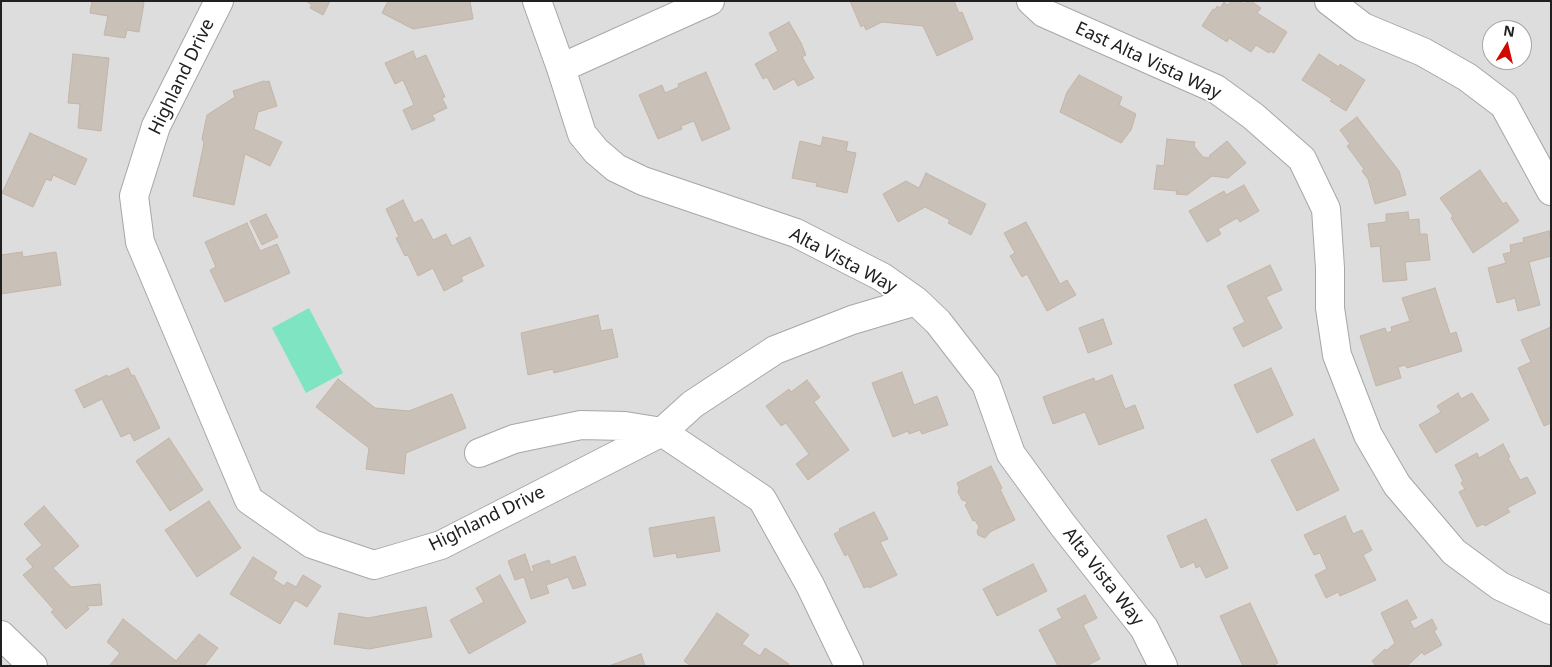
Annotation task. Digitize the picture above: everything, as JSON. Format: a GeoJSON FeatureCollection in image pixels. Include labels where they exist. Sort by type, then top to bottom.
{"type":"FeatureCollection","features":[{"type":"Feature","properties":{"kind":"street","name":"Highland Drive"},"geometry":{"type":"LineString","coordinates":[[219,1],[156,126],[134,196],[140,242],[249,500],[312,544],[374,565],[441,545],[662,432],[693,404],[776,350],[852,320],[916,301]]}},
{"type":"Feature","properties":{"kind":"street"},"geometry":{"type":"LineString","coordinates":[[537,1],[561,68],[710,1]]}},
{"type":"Feature","properties":{"kind":"street","name":"East Alta Vista Way"},"geometry":{"type":"LineString","coordinates":[[1032,1],[1044,13],[1216,89],[1253,116],[1302,159],[1326,209],[1330,268],[1330,308],[1337,355],[1368,435],[1397,485],[1454,552],[1500,586],[1551,610]]}},
{"type":"Feature","properties":{"kind":"street"},"geometry":{"type":"LineString","coordinates":[[1329,1],[1363,27],[1423,52],[1467,77],[1504,105],[1551,191]]}},
{"type":"Feature","properties":{"kind":"street","name":"Alta Vista Way"},"geometry":{"type":"LineString","coordinates":[[561,68],[582,134],[596,151],[616,168],[644,181],[796,233],[882,277],[916,301],[938,322],[986,384],[1011,454],[1062,524],[1144,628],[1163,666]]}},
{"type":"Feature","properties":{"kind":"street"},"geometry":{"type":"LineString","coordinates":[[479,454],[514,439],[581,425],[625,426],[662,432],[762,499],[810,585],[850,666]]}},
{"type":"Feature","properties":{"kind":"street"},"geometry":{"type":"LineString","coordinates":[[1,635],[33,666]]}},
{"type":"Feature","properties":{"kind":"shaded area"},"geometry":{"type":"Polygon","coordinates":[[[1,1],[1551,1],[1551,666],[1,666],[1,1]]]}},
{"type":"Feature","properties":{"kind":"green space"},"geometry":{"type":"Polygon","coordinates":[[[309,308],[343,373],[306,393],[272,328],[309,308]]]}},
{"type":"Feature","properties":{"kind":"building"},"geometry":{"type":"Polygon","coordinates":[[[92,1],[141,1],[144,3],[139,32],[127,30],[125,38],[104,35],[108,16],[90,13],[92,1]]]}},
{"type":"Feature","properties":{"kind":"building"},"geometry":{"type":"Polygon","coordinates":[[[306,1],[330,1],[323,15],[310,8],[312,5],[306,1]]]}},
{"type":"Feature","properties":{"kind":"building"},"geometry":{"type":"Polygon","coordinates":[[[388,1],[470,1],[473,19],[413,29],[382,13],[388,1]]]}},
{"type":"Feature","properties":{"kind":"building"},"geometry":{"type":"Polygon","coordinates":[[[850,1],[954,1],[959,13],[962,12],[973,39],[937,56],[923,26],[882,22],[866,30],[864,25],[861,27],[850,1]]]}},
{"type":"Feature","properties":{"kind":"building"},"geometry":{"type":"Polygon","coordinates":[[[1231,1],[1240,1],[1245,4],[1247,1],[1251,1],[1261,8],[1257,13],[1287,32],[1274,53],[1270,51],[1269,53],[1256,45],[1251,52],[1229,38],[1227,42],[1202,26],[1213,9],[1215,10],[1217,6],[1220,8],[1224,2],[1228,5],[1231,1]]]}},
{"type":"Feature","properties":{"kind":"building"},"geometry":{"type":"Polygon","coordinates":[[[789,22],[806,55],[802,57],[814,78],[798,86],[794,79],[774,90],[767,77],[763,79],[755,64],[778,51],[769,33],[789,22]]]}},
{"type":"Feature","properties":{"kind":"building"},"geometry":{"type":"Polygon","coordinates":[[[413,51],[416,59],[426,55],[445,97],[442,98],[447,108],[432,115],[435,120],[412,130],[403,110],[414,105],[403,80],[395,84],[385,63],[413,51]]]}},
{"type":"Feature","properties":{"kind":"building"},"geometry":{"type":"Polygon","coordinates":[[[73,54],[109,58],[101,131],[78,128],[80,104],[68,103],[73,54]]]}},
{"type":"Feature","properties":{"kind":"building"},"geometry":{"type":"Polygon","coordinates":[[[1319,54],[1339,67],[1340,64],[1365,80],[1346,111],[1330,101],[1332,99],[1302,80],[1319,54]]]}},
{"type":"Feature","properties":{"kind":"building"},"geometry":{"type":"Polygon","coordinates":[[[706,72],[730,129],[702,141],[694,121],[681,126],[682,129],[658,139],[639,95],[662,85],[665,93],[679,87],[678,84],[706,72]]]}},
{"type":"Feature","properties":{"kind":"building"},"geometry":{"type":"Polygon","coordinates":[[[1079,75],[1122,97],[1119,105],[1136,114],[1131,130],[1121,143],[1060,112],[1067,92],[1079,75]]]}},
{"type":"Feature","properties":{"kind":"building"},"geometry":{"type":"Polygon","coordinates":[[[269,81],[277,106],[258,112],[254,129],[282,142],[270,166],[245,154],[234,205],[193,196],[204,143],[202,139],[207,115],[235,97],[233,91],[269,81]]]}},
{"type":"Feature","properties":{"kind":"building"},"geometry":{"type":"Polygon","coordinates":[[[1357,117],[1399,171],[1406,195],[1375,204],[1368,179],[1362,171],[1364,169],[1347,146],[1350,144],[1340,130],[1357,117]]]}},
{"type":"Feature","properties":{"kind":"building"},"geometry":{"type":"Polygon","coordinates":[[[30,133],[87,159],[75,185],[53,175],[51,181],[46,179],[33,207],[2,193],[30,133]]]}},
{"type":"Feature","properties":{"kind":"building"},"geometry":{"type":"Polygon","coordinates":[[[823,137],[848,142],[846,151],[856,153],[847,193],[816,186],[817,183],[792,178],[800,141],[821,146],[823,137]]]}},
{"type":"Feature","properties":{"kind":"building"},"geometry":{"type":"Polygon","coordinates":[[[1167,139],[1195,142],[1194,146],[1203,157],[1209,158],[1227,141],[1246,163],[1228,178],[1212,176],[1187,195],[1176,194],[1177,191],[1154,189],[1157,165],[1164,166],[1167,139]]]}},
{"type":"Feature","properties":{"kind":"building"},"geometry":{"type":"Polygon","coordinates":[[[1480,170],[1503,204],[1506,202],[1519,221],[1473,253],[1451,218],[1453,216],[1440,198],[1480,170]]]}},
{"type":"Feature","properties":{"kind":"building"},"geometry":{"type":"Polygon","coordinates":[[[926,173],[986,204],[971,235],[948,223],[950,220],[925,207],[898,222],[883,194],[906,181],[919,188],[926,173]]]}},
{"type":"Feature","properties":{"kind":"building"},"geometry":{"type":"Polygon","coordinates":[[[1244,185],[1259,211],[1240,222],[1237,218],[1218,229],[1221,234],[1207,242],[1189,211],[1224,191],[1226,195],[1244,185]]]}},
{"type":"Feature","properties":{"kind":"building"},"geometry":{"type":"Polygon","coordinates":[[[403,200],[414,223],[422,219],[433,240],[446,234],[452,246],[470,237],[484,266],[461,277],[463,281],[444,291],[433,268],[418,276],[408,255],[405,256],[396,238],[399,237],[386,209],[403,200]]]}},
{"type":"Feature","properties":{"kind":"building"},"geometry":{"type":"Polygon","coordinates":[[[1408,212],[1409,220],[1419,219],[1420,234],[1427,234],[1430,260],[1405,262],[1407,280],[1383,282],[1380,246],[1371,247],[1368,224],[1386,222],[1386,214],[1408,212]]]}},
{"type":"Feature","properties":{"kind":"building"},"geometry":{"type":"Polygon","coordinates":[[[266,214],[278,237],[262,245],[250,221],[266,214]]]}},
{"type":"Feature","properties":{"kind":"building"},"geometry":{"type":"Polygon","coordinates":[[[1026,222],[1060,284],[1067,280],[1076,295],[1047,311],[1027,274],[1022,277],[1010,256],[1015,253],[1004,233],[1026,222]]]}},
{"type":"Feature","properties":{"kind":"building"},"geometry":{"type":"Polygon","coordinates":[[[247,223],[260,251],[277,244],[290,273],[225,302],[210,270],[216,267],[205,242],[247,223]]]}},
{"type":"Feature","properties":{"kind":"building"},"geometry":{"type":"Polygon","coordinates":[[[1549,231],[1551,256],[1529,262],[1540,305],[1518,311],[1515,298],[1497,303],[1488,268],[1506,263],[1503,254],[1511,252],[1510,245],[1524,242],[1523,238],[1549,231]]]}},
{"type":"Feature","properties":{"kind":"building"},"geometry":{"type":"Polygon","coordinates":[[[22,252],[23,257],[56,252],[61,285],[1,294],[1,255],[22,252]]]}},
{"type":"Feature","properties":{"kind":"building"},"geometry":{"type":"Polygon","coordinates":[[[1270,265],[1282,290],[1266,297],[1282,328],[1243,347],[1233,328],[1245,322],[1227,286],[1270,265]]]}},
{"type":"Feature","properties":{"kind":"building"},"geometry":{"type":"Polygon","coordinates":[[[1435,288],[1450,334],[1456,332],[1462,351],[1407,368],[1405,365],[1398,367],[1401,378],[1376,386],[1360,336],[1385,328],[1387,333],[1392,331],[1391,327],[1410,321],[1402,298],[1435,288]]]}},
{"type":"Feature","properties":{"kind":"building"},"geometry":{"type":"Polygon","coordinates":[[[598,315],[601,331],[612,329],[618,357],[554,373],[553,369],[528,375],[521,333],[598,315]]]}},
{"type":"Feature","properties":{"kind":"building"},"geometry":{"type":"Polygon","coordinates":[[[1103,319],[1112,344],[1088,353],[1079,328],[1103,319]]]}},
{"type":"Feature","properties":{"kind":"building"},"geometry":{"type":"Polygon","coordinates":[[[1551,327],[1551,423],[1544,426],[1518,368],[1531,362],[1521,340],[1551,327]]]}},
{"type":"Feature","properties":{"kind":"building"},"geometry":{"type":"Polygon","coordinates":[[[128,368],[132,376],[134,375],[160,428],[134,441],[130,433],[121,437],[102,399],[84,408],[75,390],[107,375],[108,377],[128,368]]]}},
{"type":"Feature","properties":{"kind":"building"},"geometry":{"type":"Polygon","coordinates":[[[1271,368],[1293,415],[1257,433],[1234,385],[1271,368]]]}},
{"type":"Feature","properties":{"kind":"building"},"geometry":{"type":"Polygon","coordinates":[[[902,372],[914,405],[937,396],[948,425],[922,434],[920,430],[909,434],[908,431],[893,437],[872,383],[902,372]]]}},
{"type":"Feature","properties":{"kind":"building"},"geometry":{"type":"Polygon","coordinates":[[[1112,375],[1125,409],[1135,405],[1144,428],[1099,445],[1085,412],[1053,424],[1043,397],[1094,378],[1095,382],[1112,375]]]}},
{"type":"Feature","properties":{"kind":"building"},"geometry":{"type":"Polygon","coordinates":[[[338,379],[375,408],[409,411],[452,394],[466,428],[406,453],[404,474],[366,469],[369,448],[316,407],[338,379]]]}},
{"type":"Feature","properties":{"kind":"building"},"geometry":{"type":"Polygon","coordinates":[[[807,380],[820,397],[814,402],[849,450],[808,480],[796,464],[809,454],[786,423],[781,426],[766,406],[789,389],[791,392],[807,380]]]}},
{"type":"Feature","properties":{"kind":"building"},"geometry":{"type":"Polygon","coordinates":[[[1458,393],[1461,399],[1472,393],[1489,420],[1436,453],[1419,425],[1441,412],[1437,406],[1458,393]]]}},
{"type":"Feature","properties":{"kind":"building"},"geometry":{"type":"Polygon","coordinates":[[[169,438],[203,490],[170,511],[136,461],[169,438]]]}},
{"type":"Feature","properties":{"kind":"building"},"geometry":{"type":"Polygon","coordinates":[[[1314,439],[1339,490],[1297,511],[1271,460],[1314,439]]]}},
{"type":"Feature","properties":{"kind":"building"},"geometry":{"type":"Polygon","coordinates":[[[1503,444],[1520,480],[1527,477],[1536,493],[1507,508],[1510,512],[1485,526],[1483,524],[1477,527],[1459,492],[1465,489],[1455,465],[1477,453],[1479,458],[1503,444]]]}},
{"type":"Feature","properties":{"kind":"building"},"geometry":{"type":"Polygon","coordinates":[[[991,466],[1015,520],[990,532],[985,538],[978,535],[979,527],[975,520],[973,521],[965,505],[967,504],[966,501],[962,500],[958,492],[957,483],[991,466]]]}},
{"type":"Feature","properties":{"kind":"building"},"geometry":{"type":"Polygon","coordinates":[[[209,501],[241,548],[197,577],[165,530],[209,501]]]}},
{"type":"Feature","properties":{"kind":"building"},"geometry":{"type":"Polygon","coordinates":[[[44,506],[79,546],[53,568],[71,587],[100,584],[102,605],[87,606],[89,609],[66,629],[51,612],[54,610],[23,575],[33,567],[26,559],[42,545],[24,524],[44,506]]]}},
{"type":"Feature","properties":{"kind":"building"},"geometry":{"type":"Polygon","coordinates":[[[874,512],[888,539],[880,542],[897,575],[869,588],[869,586],[864,588],[848,554],[845,556],[834,534],[840,531],[839,529],[874,512]]]}},
{"type":"Feature","properties":{"kind":"building"},"geometry":{"type":"Polygon","coordinates":[[[1345,516],[1353,534],[1362,530],[1372,550],[1363,555],[1376,580],[1340,596],[1338,592],[1326,598],[1315,575],[1327,569],[1320,553],[1314,555],[1304,535],[1345,516]]]}},
{"type":"Feature","properties":{"kind":"building"},"geometry":{"type":"Polygon","coordinates":[[[714,517],[720,551],[677,558],[676,553],[654,557],[649,528],[714,517]]]}},
{"type":"Feature","properties":{"kind":"building"},"geometry":{"type":"Polygon","coordinates":[[[1206,519],[1228,568],[1206,578],[1200,566],[1196,568],[1194,562],[1181,568],[1167,536],[1206,519]]]}},
{"type":"Feature","properties":{"kind":"building"},"geometry":{"type":"Polygon","coordinates":[[[525,554],[531,572],[534,571],[532,566],[549,560],[551,565],[575,556],[586,585],[573,589],[568,577],[546,585],[549,593],[531,599],[524,577],[515,580],[508,561],[525,554]]]}},
{"type":"Feature","properties":{"kind":"building"},"geometry":{"type":"Polygon","coordinates":[[[253,557],[277,572],[273,579],[284,586],[287,582],[296,587],[303,575],[321,586],[307,607],[295,600],[280,624],[230,594],[253,557]]]}},
{"type":"Feature","properties":{"kind":"building"},"geometry":{"type":"Polygon","coordinates":[[[1033,564],[1047,591],[997,616],[983,589],[1033,564]]]}},
{"type":"Feature","properties":{"kind":"building"},"geometry":{"type":"Polygon","coordinates":[[[500,575],[526,622],[469,654],[450,620],[484,602],[476,588],[500,575]]]}},
{"type":"Feature","properties":{"kind":"building"},"geometry":{"type":"Polygon","coordinates":[[[1085,595],[1097,618],[1083,625],[1100,659],[1086,666],[1058,666],[1039,630],[1062,618],[1057,609],[1085,595]]]}},
{"type":"Feature","properties":{"kind":"building"},"geometry":{"type":"Polygon","coordinates":[[[1407,600],[1417,618],[1410,621],[1414,629],[1432,619],[1437,629],[1434,631],[1442,645],[1424,655],[1422,652],[1407,666],[1376,666],[1372,661],[1395,643],[1381,613],[1407,600]]]}},
{"type":"Feature","properties":{"kind":"building"},"geometry":{"type":"Polygon","coordinates":[[[1250,603],[1278,663],[1272,666],[1243,666],[1220,616],[1250,603]]]}},
{"type":"Feature","properties":{"kind":"building"},"geometry":{"type":"Polygon","coordinates":[[[426,607],[432,637],[369,649],[334,644],[339,613],[368,618],[426,607]]]}},
{"type":"Feature","properties":{"kind":"building"},"geometry":{"type":"Polygon","coordinates":[[[717,613],[749,635],[742,644],[760,656],[765,648],[789,664],[787,666],[691,666],[684,661],[717,613]]]}},
{"type":"Feature","properties":{"kind":"building"},"geometry":{"type":"Polygon","coordinates":[[[123,619],[176,661],[199,634],[218,648],[204,666],[192,666],[189,664],[188,666],[109,666],[120,653],[107,642],[123,619]]]}},
{"type":"Feature","properties":{"kind":"building"},"geometry":{"type":"Polygon","coordinates":[[[641,654],[645,666],[609,666],[641,654]]]}}]}
